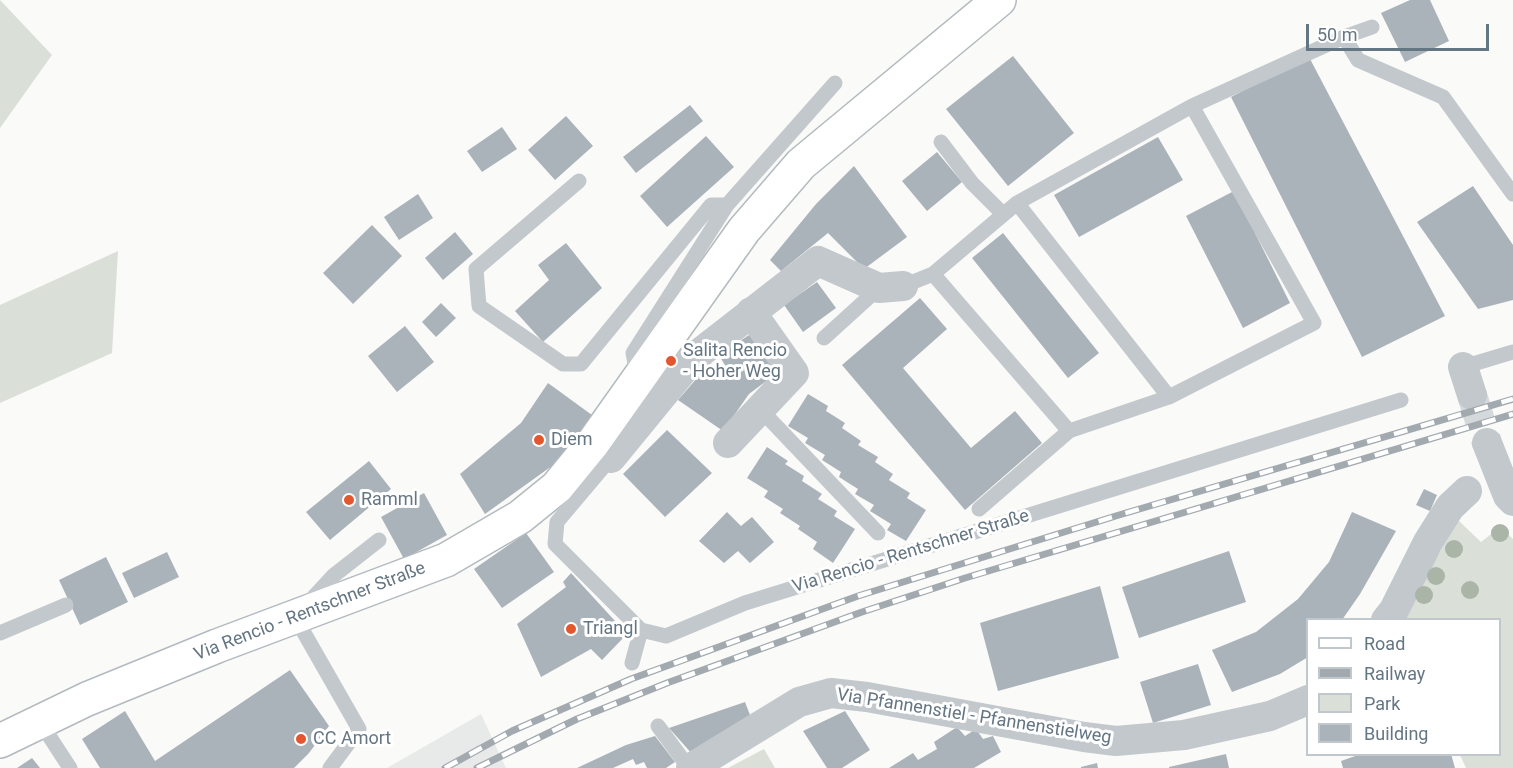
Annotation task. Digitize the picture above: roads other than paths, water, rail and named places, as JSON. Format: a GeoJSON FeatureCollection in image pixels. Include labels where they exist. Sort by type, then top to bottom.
{"type":"FeatureCollection","features":[{"type":"Feature","properties":{"kind":"street","name":"Via Rencio - Rentschner Straße"},"geometry":{"type":"LineString","coordinates":[[602,451],[638,381],[744,230],[801,164],[999,0]]}},
{"type":"Feature","properties":{"kind":"street","name":"Via Rencio - Rentschner Straße"},"geometry":{"type":"LineString","coordinates":[[0,741],[98,695],[217,646],[447,560],[520,517],[602,451],[692,359],[818,261],[891,287]]}},
{"type":"Feature","properties":{"kind":"street"},"geometry":{"type":"LineString","coordinates":[[728,443],[794,373],[751,312]]}},
{"type":"Feature","properties":{"kind":"street"},"geometry":{"type":"LineString","coordinates":[[1486,443],[1508,496],[1513,501]]}},
{"type":"Feature","properties":{"kind":"street"},"geometry":{"type":"LineString","coordinates":[[1388,618],[1394,610],[1428,542],[1450,507],[1467,491]]}},
{"type":"Feature","properties":{"kind":"street","name":"Via Pfannenstiel - Pfannenstielweg"},"geometry":{"type":"LineString","coordinates":[[690,768],[799,702],[831,693],[1116,741],[1184,735],[1270,716],[1306,701]]}},
{"type":"Feature","properties":{"kind":"lane"},"geometry":{"type":"LineString","coordinates":[[824,338],[891,287],[933,274],[1017,202],[1192,106],[1344,37],[1372,27]]}},
{"type":"Feature","properties":{"kind":"lane"},"geometry":{"type":"LineString","coordinates":[[1344,37],[1358,60],[1443,97],[1513,194]]}},
{"type":"Feature","properties":{"kind":"lane"},"geometry":{"type":"LineString","coordinates":[[638,381],[633,353],[727,205],[834,83]]}},
{"type":"Feature","properties":{"kind":"lane"},"geometry":{"type":"LineString","coordinates":[[979,509],[1070,431],[1169,397],[1314,323],[1192,106]]}},
{"type":"Feature","properties":{"kind":"lane"},"geometry":{"type":"LineString","coordinates":[[941,142],[972,183],[1003,214]]}},
{"type":"Feature","properties":{"kind":"lane"},"geometry":{"type":"LineString","coordinates":[[579,181],[476,269],[479,306],[563,364],[580,364],[711,205],[727,205]]}},
{"type":"Feature","properties":{"kind":"lane"},"geometry":{"type":"LineString","coordinates":[[1017,202],[1169,397]]}},
{"type":"Feature","properties":{"kind":"lane"},"geometry":{"type":"LineString","coordinates":[[933,274],[1070,431]]}},
{"type":"Feature","properties":{"kind":"lane"},"geometry":{"type":"LineString","coordinates":[[1467,381],[1513,352]]}},
{"type":"Feature","properties":{"kind":"lane","name":"Via Rencio - Rentschner Straße"},"geometry":{"type":"LineString","coordinates":[[602,451],[556,522],[555,544],[641,630],[666,636],[745,603],[1401,400]]}},
{"type":"Feature","properties":{"kind":"lane","name":"Via Rencio - Rentschner Straße"},"geometry":{"type":"LineString","coordinates":[[760,409],[878,533]]}},
{"type":"Feature","properties":{"kind":"lane"},"geometry":{"type":"LineString","coordinates":[[330,768],[358,729],[295,617],[333,576],[379,540]]}},
{"type":"Feature","properties":{"kind":"lane"},"geometry":{"type":"LineString","coordinates":[[0,633],[66,605]]}},
{"type":"Feature","properties":{"kind":"lane"},"geometry":{"type":"LineString","coordinates":[[632,663],[641,630]]}},
{"type":"Feature","properties":{"kind":"lane"},"geometry":{"type":"LineString","coordinates":[[40,722],[70,768]]}},
{"type":"Feature","properties":{"kind":"lane"},"geometry":{"type":"LineString","coordinates":[[658,726],[690,768]]}},
{"type":"Feature","properties":{"kind":"tunnel"},"geometry":{"type":"LineString","coordinates":[[1472,395],[1487,443]]}},
{"type":"Feature","properties":{"kind":"railway"},"geometry":{"type":"LineString","coordinates":[[445,768],[512,731],[631,679],[858,596],[1119,515],[1513,399]]}},
{"type":"Feature","properties":{"kind":"railway"},"geometry":{"type":"LineString","coordinates":[[477,768],[577,719],[667,683],[862,612],[965,578],[1513,414]]}},
{"type":"Feature","properties":{"kind":"place","name":"Salita Rencio - Hoher Weg"},"geometry":{"type":"Point","coordinates":[671,361]}},
{"type":"Feature","properties":{"kind":"place","name":"Diem"},"geometry":{"type":"Point","coordinates":[539,440]}},
{"type":"Feature","properties":{"kind":"place","name":"Ramml"},"geometry":{"type":"Point","coordinates":[349,500]}},
{"type":"Feature","properties":{"kind":"place","name":"Triangl"},"geometry":{"type":"Point","coordinates":[571,629]}},
{"type":"Feature","properties":{"kind":"place","name":"CC Amort"},"geometry":{"type":"Point","coordinates":[301,739]}}]}
